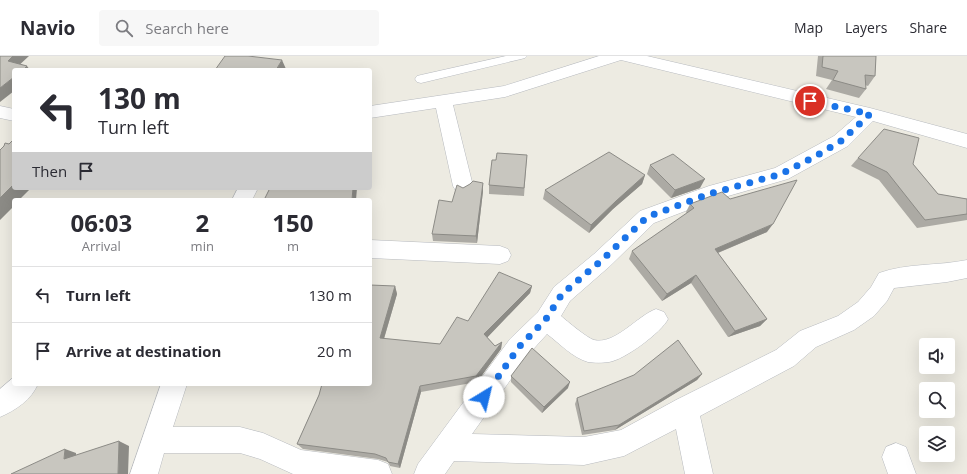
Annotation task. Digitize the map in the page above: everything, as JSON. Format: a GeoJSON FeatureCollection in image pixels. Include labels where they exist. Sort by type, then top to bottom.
{"type":"FeatureCollection","features":[{"type":"Feature","properties":{"kind":"street"},"geometry":{"type":"LineString","coordinates":[[372,112],[505,91],[616,56]]}},
{"type":"Feature","properties":{"kind":"street"},"geometry":{"type":"LineString","coordinates":[[625,56],[870,114],[967,141]]}},
{"type":"Feature","properties":{"kind":"street"},"geometry":{"type":"LineString","coordinates":[[702,56],[703,74]]}},
{"type":"Feature","properties":{"kind":"street"},"geometry":{"type":"LineString","coordinates":[[443,100],[463,186]]}},
{"type":"Feature","properties":{"kind":"street"},"geometry":{"type":"LineString","coordinates":[[0,112],[12,115]]}},
{"type":"Feature","properties":{"kind":"street"},"geometry":{"type":"LineString","coordinates":[[428,474],[519,347],[546,319],[562,294],[602,260],[647,217],[709,194],[781,174],[841,141],[870,114]]}},
{"type":"Feature","properties":{"kind":"street"},"geometry":{"type":"LineString","coordinates":[[372,249],[500,255]]}},
{"type":"Feature","properties":{"kind":"street"},"geometry":{"type":"LineString","coordinates":[[448,447],[584,451],[624,443],[685,409],[785,358],[808,339],[846,323],[866,309],[879,294],[887,280],[910,276],[954,273],[967,269]]}},
{"type":"Feature","properties":{"kind":"street"},"geometry":{"type":"LineString","coordinates":[[546,319],[589,351],[610,351],[635,336],[656,319]]}},
{"type":"Feature","properties":{"kind":"street"},"geometry":{"type":"LineString","coordinates":[[0,404],[23,386]]}},
{"type":"Feature","properties":{"kind":"street"},"geometry":{"type":"LineString","coordinates":[[144,474],[173,386]]}},
{"type":"Feature","properties":{"kind":"street"},"geometry":{"type":"LineString","coordinates":[[685,409],[699,474]]}},
{"type":"Feature","properties":{"kind":"street"},"geometry":{"type":"LineString","coordinates":[[156,440],[240,440],[263,446],[297,468],[378,474]]}},
{"type":"Feature","properties":{"kind":"lane"},"geometry":{"type":"LineString","coordinates":[[421,79],[521,56]]}},
{"type":"Feature","properties":{"kind":"building"},"geometry":{"type":"Polygon","coordinates":[[[0,56],[13,56],[8,61],[27,66],[25,68],[12,68],[12,79],[0,88],[0,56]]]}},
{"type":"Feature","properties":{"kind":"building"},"geometry":{"type":"Polygon","coordinates":[[[225,56],[248,56],[282,60],[277,68],[216,68],[225,56]]]}},
{"type":"Feature","properties":{"kind":"building"},"geometry":{"type":"Polygon","coordinates":[[[823,56],[876,56],[875,76],[865,75],[866,89],[833,80],[838,71],[822,67],[823,56]]]}},
{"type":"Feature","properties":{"kind":"building"},"geometry":{"type":"Polygon","coordinates":[[[884,129],[919,138],[913,164],[938,194],[967,199],[967,214],[925,220],[887,172],[858,158],[884,129]]]}},
{"type":"Feature","properties":{"kind":"building"},"geometry":{"type":"Polygon","coordinates":[[[12,141],[12,186],[0,198],[0,150],[5,143],[9,144],[12,141]]]}},
{"type":"Feature","properties":{"kind":"building"},"geometry":{"type":"Polygon","coordinates":[[[609,152],[645,175],[591,225],[545,190],[609,152]]]}},
{"type":"Feature","properties":{"kind":"building"},"geometry":{"type":"Polygon","coordinates":[[[497,153],[527,155],[524,188],[489,185],[492,160],[496,160],[497,153]]]}},
{"type":"Feature","properties":{"kind":"building"},"geometry":{"type":"Polygon","coordinates":[[[673,154],[705,179],[675,190],[650,165],[673,154]]]}},
{"type":"Feature","properties":{"kind":"building"},"geometry":{"type":"Polygon","coordinates":[[[797,180],[773,224],[715,249],[767,319],[735,331],[696,275],[667,294],[632,251],[694,208],[690,204],[722,192],[730,199],[797,180]]]}},
{"type":"Feature","properties":{"kind":"building"},"geometry":{"type":"Polygon","coordinates":[[[473,181],[483,183],[476,236],[432,234],[439,200],[452,202],[457,185],[463,188],[473,181]]]}},
{"type":"Feature","properties":{"kind":"building"},"geometry":{"type":"Polygon","coordinates":[[[269,190],[353,190],[352,198],[265,198],[269,190]]]}},
{"type":"Feature","properties":{"kind":"building"},"geometry":{"type":"Polygon","coordinates":[[[499,272],[532,286],[484,334],[495,346],[502,342],[476,376],[420,386],[398,464],[388,462],[386,458],[375,454],[297,444],[319,395],[321,386],[372,386],[372,285],[395,286],[380,338],[440,344],[457,317],[468,321],[499,272]]]}},
{"type":"Feature","properties":{"kind":"building"},"geometry":{"type":"Polygon","coordinates":[[[678,340],[702,374],[619,425],[584,431],[577,398],[634,375],[678,340]]]}},
{"type":"Feature","properties":{"kind":"building"},"geometry":{"type":"Polygon","coordinates":[[[532,348],[570,382],[544,407],[511,376],[532,348]]]}},
{"type":"Feature","properties":{"kind":"building"},"geometry":{"type":"Polygon","coordinates":[[[119,441],[118,474],[11,474],[65,449],[64,459],[119,441]]]}},
{"type":"Feature","properties":{"kind":"route"},"geometry":{"type":"LineString","coordinates":[[484,397],[519,347],[546,319],[562,294],[602,260],[619,242],[647,217],[709,194],[781,174],[841,141],[870,114],[810,101]]}}]}
